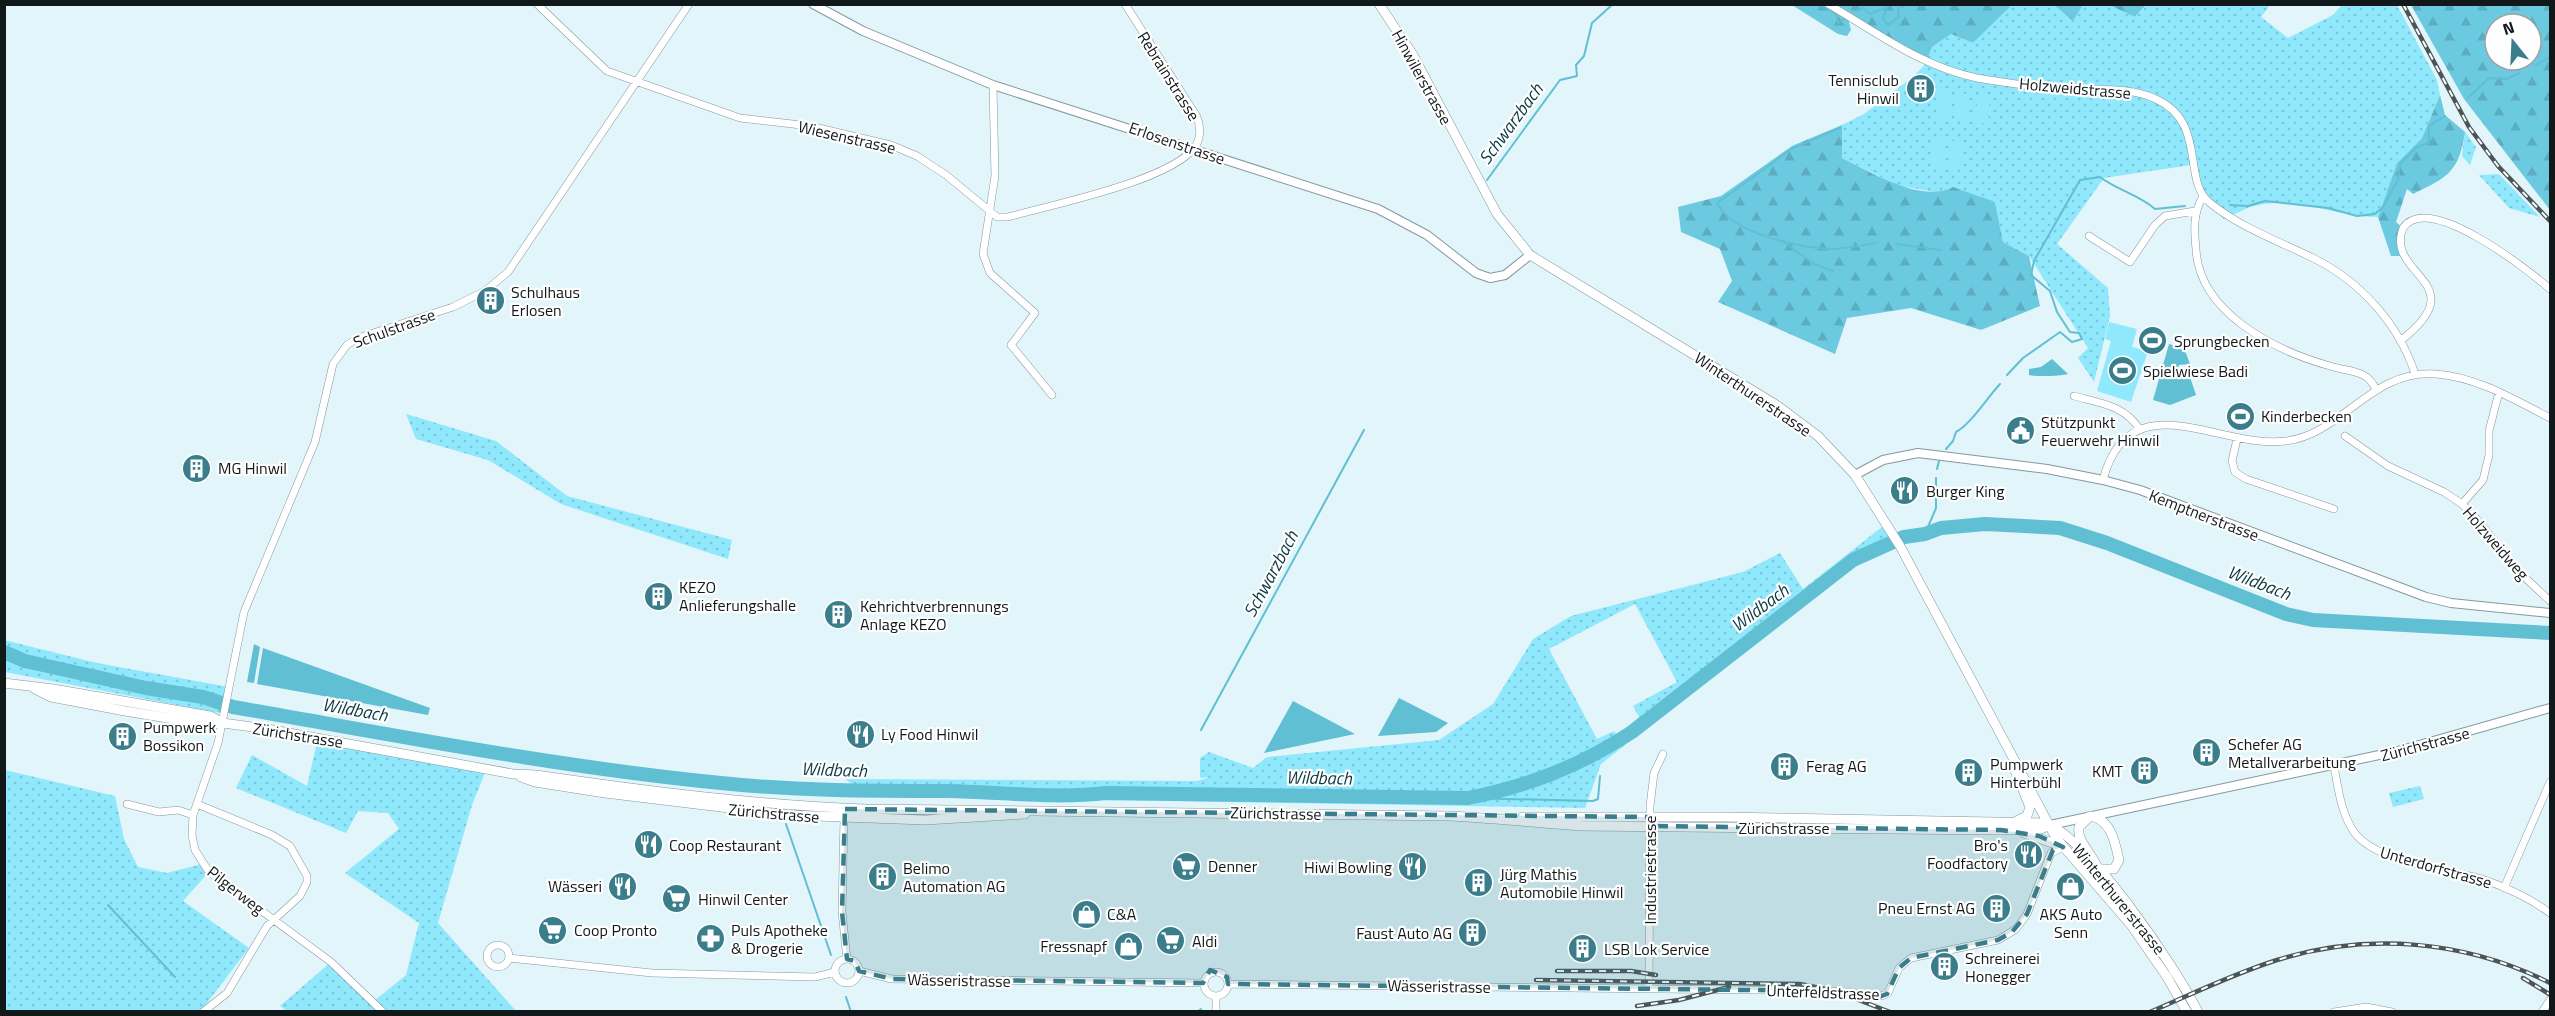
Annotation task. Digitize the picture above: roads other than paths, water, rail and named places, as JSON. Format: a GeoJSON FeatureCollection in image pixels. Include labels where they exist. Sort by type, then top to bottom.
{"type":"FeatureCollection","features":[{"type":"Feature","properties":{"kind":"main road","name":"Hinwilerstrasse"},"geometry":{"type":"LineString","coordinates":[[1379,4],[1413,55],[1462,151]]}},
{"type":"Feature","properties":{"kind":"main road","name":"Winterthurerstrasse"},"geometry":{"type":"LineString","coordinates":[[1462,151],[1497,214],[1530,255],[1778,406],[1818,436],[1855,475],[1892,531],[2012,757],[2063,847],[2131,925],[2187,1011]]}},
{"type":"Feature","properties":{"kind":"main road","name":"Zürichstrasse"},"geometry":{"type":"LineString","coordinates":[[4,683],[35,689],[51,697],[208,725],[223,723],[318,738],[513,774],[552,785],[747,812],[845,813]]}},
{"type":"Feature","properties":{"kind":"main road"},"geometry":{"type":"LineString","coordinates":[[2012,757],[2015,775],[2030,807],[2026,816],[2017,821]]}},
{"type":"Feature","properties":{"kind":"main road","name":"Zürichstrasse"},"geometry":{"type":"LineString","coordinates":[[513,774],[536,775],[729,801],[845,813],[941,819],[1009,816],[1036,812],[1516,819],[1581,826],[1650,821],[2017,821],[2050,825]]}},
{"type":"Feature","properties":{"kind":"main road"},"geometry":{"type":"LineString","coordinates":[[2090,816],[2100,818],[2108,827],[2119,858],[2114,869],[2098,869],[2093,855],[2079,837],[2080,826],[2090,816]]}},
{"type":"Feature","properties":{"kind":"main road","name":"Zürichstrasse"},"geometry":{"type":"LineString","coordinates":[[1650,821],[2001,830],[2043,828],[2050,825]]}},
{"type":"Feature","properties":{"kind":"main road","name":"Winterthurerstrasse"},"geometry":{"type":"LineString","coordinates":[[2050,825],[2065,834],[2098,869],[2157,944],[2198,1011]]}},
{"type":"Feature","properties":{"kind":"main road"},"geometry":{"type":"LineString","coordinates":[[2001,830],[2039,836],[2063,847]]}},
{"type":"Feature","properties":{"kind":"street","name":"Wiesenstrasse"},"geometry":{"type":"LineString","coordinates":[[537,4],[607,71],[639,80],[740,118],[810,126],[891,145],[917,156],[946,175],[992,212]]}},
{"type":"Feature","properties":{"kind":"street","name":"Schulstrasse"},"geometry":{"type":"LineString","coordinates":[[223,723],[244,612],[315,442],[333,364],[339,354],[358,338],[453,307],[485,291],[508,272],[689,4]]}},
{"type":"Feature","properties":{"kind":"street","name":"Erlosenstrasse"},"geometry":{"type":"LineString","coordinates":[[813,4],[863,31],[993,85],[1378,209],[1427,235],[1476,273],[1490,278],[1505,275],[1530,255]]}},
{"type":"Feature","properties":{"kind":"street","name":"Rebrainstrasse"},"geometry":{"type":"LineString","coordinates":[[1125,4],[1197,117],[1200,125],[1199,141],[1194,150]]}},
{"type":"Feature","properties":{"kind":"street","name":"Holzweidstrasse"},"geometry":{"type":"LineString","coordinates":[[1828,4],[1926,62],[1949,71],[2045,87],[2130,92],[2163,102],[2176,114],[2186,130],[2195,159],[2196,183],[2203,196]]}},
{"type":"Feature","properties":{"kind":"street"},"geometry":{"type":"LineString","coordinates":[[993,85],[995,176],[992,212],[983,254],[990,273],[1035,313],[1011,345],[1052,395]]}},
{"type":"Feature","properties":{"kind":"street"},"geometry":{"type":"LineString","coordinates":[[992,212],[997,217],[1008,217],[1152,177],[1194,150]]}},
{"type":"Feature","properties":{"kind":"street"},"geometry":{"type":"LineString","coordinates":[[2376,390],[2373,383],[2362,373],[2330,367],[2299,355],[2249,330],[2212,298],[2199,270],[2195,211],[2203,196],[2239,222],[2342,275],[2375,305],[2400,341],[2415,374]]}},
{"type":"Feature","properties":{"kind":"street"},"geometry":{"type":"LineString","coordinates":[[2090,236],[2130,262],[2155,225],[2165,216],[2195,211]]}},
{"type":"Feature","properties":{"kind":"street"},"geometry":{"type":"LineString","coordinates":[[2400,341],[2422,322],[2431,306],[2429,291],[2405,256],[2401,245],[2403,228],[2415,218],[2432,217],[2463,231],[2506,255],[2550,289]]}},
{"type":"Feature","properties":{"kind":"street"},"geometry":{"type":"LineString","coordinates":[[2103,480],[2115,450],[2140,430],[2162,424],[2187,425],[2237,439],[2269,443],[2301,437],[2329,423],[2376,390],[2415,374],[2462,378],[2499,392],[2550,418]]}},
{"type":"Feature","properties":{"kind":"street"},"geometry":{"type":"LineString","coordinates":[[2462,504],[2483,480],[2489,454],[2489,431],[2499,392]]}},
{"type":"Feature","properties":{"kind":"street"},"geometry":{"type":"LineString","coordinates":[[2074,396],[2114,406],[2128,413],[2140,430]]}},
{"type":"Feature","properties":{"kind":"street","name":"Holzweidweg"},"geometry":{"type":"LineString","coordinates":[[2345,436],[2388,466],[2444,492],[2462,504],[2519,572],[2550,601]]}},
{"type":"Feature","properties":{"kind":"street"},"geometry":{"type":"LineString","coordinates":[[2237,439],[2232,461],[2235,472],[2246,479],[2334,509]]}},
{"type":"Feature","properties":{"kind":"street","name":"Kemptnerstrasse"},"geometry":{"type":"LineString","coordinates":[[1855,475],[1883,460],[1918,453],[2047,469],[2103,480],[2140,490],[2426,597],[2451,603],[2550,613]]}},
{"type":"Feature","properties":{"kind":"street","name":"Zürichstrasse"},"geometry":{"type":"LineString","coordinates":[[2050,825],[2334,766],[2441,740],[2550,708]]}},
{"type":"Feature","properties":{"kind":"street","name":"Pilgerweg"},"geometry":{"type":"LineString","coordinates":[[223,723],[193,814],[192,835],[202,864],[216,878],[331,962],[383,1011]]}},
{"type":"Feature","properties":{"kind":"street","name":"Industriestrasse"},"geometry":{"type":"LineString","coordinates":[[1649,988],[1650,821],[1653,779],[1663,754]]}},
{"type":"Feature","properties":{"kind":"street","name":"Unterdorfstrasse"},"geometry":{"type":"LineString","coordinates":[[2334,766],[2347,819],[2354,832],[2367,845],[2385,854],[2504,888],[2550,913]]}},
{"type":"Feature","properties":{"kind":"street"},"geometry":{"type":"LineString","coordinates":[[2504,888],[2550,784]]}},
{"type":"Feature","properties":{"kind":"street"},"geometry":{"type":"LineString","coordinates":[[127,804],[157,812],[178,810],[193,814]]}},
{"type":"Feature","properties":{"kind":"street"},"geometry":{"type":"LineString","coordinates":[[197,804],[272,835],[291,846],[304,870],[307,882],[293,904],[267,926],[227,993],[203,1011]]}},
{"type":"Feature","properties":{"kind":"street"},"geometry":{"type":"LineString","coordinates":[[845,813],[842,900],[847,959]]}},
{"type":"Feature","properties":{"kind":"street","name":"Unterfeldstrasse"},"geometry":{"type":"LineString","coordinates":[[1649,988],[1839,991],[1882,996],[1889,991],[1899,968],[1911,958],[1998,940],[2013,932],[2027,914],[2052,853],[2063,847]]}},
{"type":"Feature","properties":{"kind":"street"},"geometry":{"type":"LineString","coordinates":[[509,958],[658,974],[815,977],[835,972]]}},
{"type":"Feature","properties":{"kind":"street"},"geometry":{"type":"LineString","coordinates":[[847,959],[854,961],[859,970],[857,978],[847,983],[840,981],[835,972],[837,964],[847,959]]}},
{"type":"Feature","properties":{"kind":"street","name":"Wässeristrasse"},"geometry":{"type":"LineString","coordinates":[[859,970],[892,979],[1203,983]]}},
{"type":"Feature","properties":{"kind":"street"},"geometry":{"type":"LineString","coordinates":[[1216,971],[1225,975],[1228,984],[1224,992],[1216,996],[1206,991],[1203,983],[1207,975],[1216,971]]}},
{"type":"Feature","properties":{"kind":"street","name":"Wässeristrasse"},"geometry":{"type":"LineString","coordinates":[[1228,984],[1649,988]]}},
{"type":"Feature","properties":{"kind":"street"},"geometry":{"type":"LineString","coordinates":[[1216,996],[1216,1011]]}},
{"type":"Feature","properties":{"kind":"street"},"geometry":{"type":"LineString","coordinates":[[2542,1011],[2550,1000]]}},
{"type":"Feature","properties":{"kind":"street"},"geometry":{"type":"LineString","coordinates":[[2334,1011],[2366,1007],[2392,1011]]}},
{"type":"Feature","properties":{"kind":"waterway","name":"Schwarzbach"},"geometry":{"type":"LineString","coordinates":[[1487,180],[1560,80],[1577,76],[1576,65],[1584,56],[1592,23],[1613,4]]}},
{"type":"Feature","properties":{"kind":"waterway","name":"Schwarzbach"},"geometry":{"type":"LineString","coordinates":[[1819,4],[1836,13],[1838,23],[1845,18]]}},
{"type":"Feature","properties":{"kind":"waterway","name":"Schwarzbach"},"geometry":{"type":"LineString","coordinates":[[1855,11],[1863,8],[1870,14],[1887,7],[1883,19],[1888,25],[1899,17],[1898,9],[1907,4]]}},
{"type":"Feature","properties":{"kind":"waterway"},"geometry":{"type":"LineString","coordinates":[[2543,61],[2550,57]]}},
{"type":"Feature","properties":{"kind":"waterway"},"geometry":{"type":"LineString","coordinates":[[2468,98],[2489,78],[2507,79],[2519,73]]}},
{"type":"Feature","properties":{"kind":"waterway"},"geometry":{"type":"LineString","coordinates":[[2230,205],[2248,206],[2265,201],[2328,208],[2357,216],[2375,214],[2383,207],[2398,180],[2400,164],[2417,147],[2429,143],[2429,126],[2445,116]]}},
{"type":"Feature","properties":{"kind":"waterway"},"geometry":{"type":"LineString","coordinates":[[1840,128],[1793,148],[1717,203],[1725,214],[1737,223],[1751,231],[1784,242],[1830,249],[1876,243]]}},
{"type":"Feature","properties":{"kind":"waterway"},"geometry":{"type":"LineString","coordinates":[[2007,375],[2023,358],[2060,332],[2072,342],[2082,339],[2079,333],[2070,332],[2057,312],[2050,291],[2031,275],[2034,261],[2080,180],[2100,177],[2155,209],[2185,206]]}},
{"type":"Feature","properties":{"kind":"waterway"},"geometry":{"type":"LineString","coordinates":[[1785,243],[1814,264],[1833,271]]}},
{"type":"Feature","properties":{"kind":"waterway"},"geometry":{"type":"LineString","coordinates":[[1896,244],[1941,250]]}},
{"type":"Feature","properties":{"kind":"waterway"},"geometry":{"type":"LineString","coordinates":[[1946,449],[1953,441],[1956,432],[1973,417],[2000,384]]}},
{"type":"Feature","properties":{"kind":"waterway","name":"Schwarzbach"},"geometry":{"type":"LineString","coordinates":[[1201,730],[1364,430]]}},
{"type":"Feature","properties":{"kind":"waterway"},"geometry":{"type":"LineString","coordinates":[[1937,469],[1939,461]]}},
{"type":"Feature","properties":{"kind":"waterway"},"geometry":{"type":"LineString","coordinates":[[1925,534],[1936,508],[1936,478]]}},
{"type":"Feature","properties":{"kind":"waterway","name":"Wildbach"},"geometry":{"type":"LineString","coordinates":[[4,652],[25,661],[146,688],[203,697],[233,707],[537,759],[749,786],[1047,795],[1106,793],[1468,798],[1533,781],[1573,765],[1613,744],[1632,732],[1853,560],[1904,537],[1925,534],[1941,528],[1985,524],[2060,528],[2107,543],[2286,614],[2313,620],[2550,633]]}},
{"type":"Feature","properties":{"kind":"waterway"},"geometry":{"type":"LineString","coordinates":[[1468,798],[1593,801],[1598,799],[1600,776]]}},
{"type":"Feature","properties":{"kind":"waterway"},"geometry":{"type":"LineString","coordinates":[[786,824],[831,955]]}},
{"type":"Feature","properties":{"kind":"waterway"},"geometry":{"type":"LineString","coordinates":[[108,905],[175,977]]}},
{"type":"Feature","properties":{"kind":"waterway"},"geometry":{"type":"LineString","coordinates":[[846,997],[851,1012]]}},
{"type":"Feature","properties":{"kind":"waterway"},"geometry":{"type":"LineString","coordinates":[[1197,1012],[1201,1009]]}},
{"type":"Feature","properties":{"kind":"railway"},"geometry":{"type":"LineString","coordinates":[[2403,4],[2469,127],[2498,166],[2550,221]]}},
{"type":"Feature","properties":{"kind":"railway"},"geometry":{"type":"LineString","coordinates":[[2150,1012],[2213,984],[2277,960],[2311,951],[2346,946],[2416,945],[2450,949],[2484,957],[2550,983]]}},
{"type":"Feature","properties":{"kind":"railway"},"geometry":{"type":"LineString","coordinates":[[1557,971],[1631,971],[1656,975]]}},
{"type":"Feature","properties":{"kind":"railway"},"geometry":{"type":"LineString","coordinates":[[2523,978],[2549,994]]}},
{"type":"Feature","properties":{"kind":"railway"},"geometry":{"type":"LineString","coordinates":[[1536,980],[1800,984],[1835,991],[1890,1012]]}},
{"type":"Feature","properties":{"kind":"railway"},"geometry":{"type":"LineString","coordinates":[[1637,1006],[1679,1000],[1729,987]]}},
{"type":"Feature","properties":{"kind":"place","name":"Tennisclub Hinwil"},"geometry":{"type":"Point","coordinates":[1920,89]}},
{"type":"Feature","properties":{"kind":"place","name":"Schulhaus Erlosen"},"geometry":{"type":"Point","coordinates":[490,301]}},
{"type":"Feature","properties":{"kind":"place","name":"Sprungbecken"},"geometry":{"type":"Point","coordinates":[2153,341]}},
{"type":"Feature","properties":{"kind":"place","name":"Spielwiese Badi"},"geometry":{"type":"Point","coordinates":[2122,371]}},
{"type":"Feature","properties":{"kind":"place","name":"Kinderbecken"},"geometry":{"type":"Point","coordinates":[2240,416]}},
{"type":"Feature","properties":{"kind":"place","name":"Stützpunkt Feuerwehr Hinwil"},"geometry":{"type":"Point","coordinates":[2020,431]}},
{"type":"Feature","properties":{"kind":"place","name":"MG Hinwil"},"geometry":{"type":"Point","coordinates":[197,468]}},
{"type":"Feature","properties":{"kind":"place","name":"Burger King"},"geometry":{"type":"Point","coordinates":[1905,491]}},
{"type":"Feature","properties":{"kind":"place","name":"KEZO Anlieferungshalle"},"geometry":{"type":"Point","coordinates":[658,596]}},
{"type":"Feature","properties":{"kind":"place","name":"Kehrichtverbrennungs Anlage KEZO"},"geometry":{"type":"Point","coordinates":[839,615]}},
{"type":"Feature","properties":{"kind":"place","name":"Ly Food Hinwil"},"geometry":{"type":"Point","coordinates":[860,734]}},
{"type":"Feature","properties":{"kind":"place","name":"Pumpwerk Bossikon"},"geometry":{"type":"Point","coordinates":[122,736]}},
{"type":"Feature","properties":{"kind":"place","name":"Schefer AG Metallverarbeitung"},"geometry":{"type":"Point","coordinates":[2207,753]}},
{"type":"Feature","properties":{"kind":"place","name":"Ferag AG"},"geometry":{"type":"Point","coordinates":[1785,766]}},
{"type":"Feature","properties":{"kind":"place","name":"KMT"},"geometry":{"type":"Point","coordinates":[2144,771]}},
{"type":"Feature","properties":{"kind":"place","name":"Pumpwerk Hinterbühl"},"geometry":{"type":"Point","coordinates":[1969,773]}},
{"type":"Feature","properties":{"kind":"place","name":"Coop Restaurant"},"geometry":{"type":"Point","coordinates":[648,845]}},
{"type":"Feature","properties":{"kind":"place","name":"Bro's Foodfactory"},"geometry":{"type":"Point","coordinates":[2029,854]}},
{"type":"Feature","properties":{"kind":"place","name":"Denner"},"geometry":{"type":"Point","coordinates":[1187,866]}},
{"type":"Feature","properties":{"kind":"place","name":"Hiwi Bowling"},"geometry":{"type":"Point","coordinates":[1413,867]}},
{"type":"Feature","properties":{"kind":"place","name":"Belimo Automation AG"},"geometry":{"type":"Point","coordinates":[882,877]}},
{"type":"Feature","properties":{"kind":"place","name":"Jürg Mathis Automobile Hinwil"},"geometry":{"type":"Point","coordinates":[1479,883]}},
{"type":"Feature","properties":{"kind":"place","name":"Wässeri"},"geometry":{"type":"Point","coordinates":[623,886]}},
{"type":"Feature","properties":{"kind":"place","name":"AKS Auto Senn"},"geometry":{"type":"Point","coordinates":[2071,886]}},
{"type":"Feature","properties":{"kind":"place","name":"Hinwil Center"},"geometry":{"type":"Point","coordinates":[677,899]}},
{"type":"Feature","properties":{"kind":"place","name":"Pneu Ernst AG"},"geometry":{"type":"Point","coordinates":[1996,908]}},
{"type":"Feature","properties":{"kind":"place","name":"C&A"},"geometry":{"type":"Point","coordinates":[1086,914]}},
{"type":"Feature","properties":{"kind":"place","name":"Coop Pronto"},"geometry":{"type":"Point","coordinates":[553,930]}},
{"type":"Feature","properties":{"kind":"place","name":"Faust Auto AG"},"geometry":{"type":"Point","coordinates":[1473,933]}},
{"type":"Feature","properties":{"kind":"place","name":"Puls Apotheke & Drogerie"},"geometry":{"type":"Point","coordinates":[710,939]}},
{"type":"Feature","properties":{"kind":"place","name":"Aldi"},"geometry":{"type":"Point","coordinates":[1171,941]}},
{"type":"Feature","properties":{"kind":"place","name":"Fressnapf"},"geometry":{"type":"Point","coordinates":[1128,946]}},
{"type":"Feature","properties":{"kind":"place","name":"LSB Lok Service"},"geometry":{"type":"Point","coordinates":[1583,949]}},
{"type":"Feature","properties":{"kind":"place","name":"Schreinerei Honegger"},"geometry":{"type":"Point","coordinates":[1944,967]}}]}
